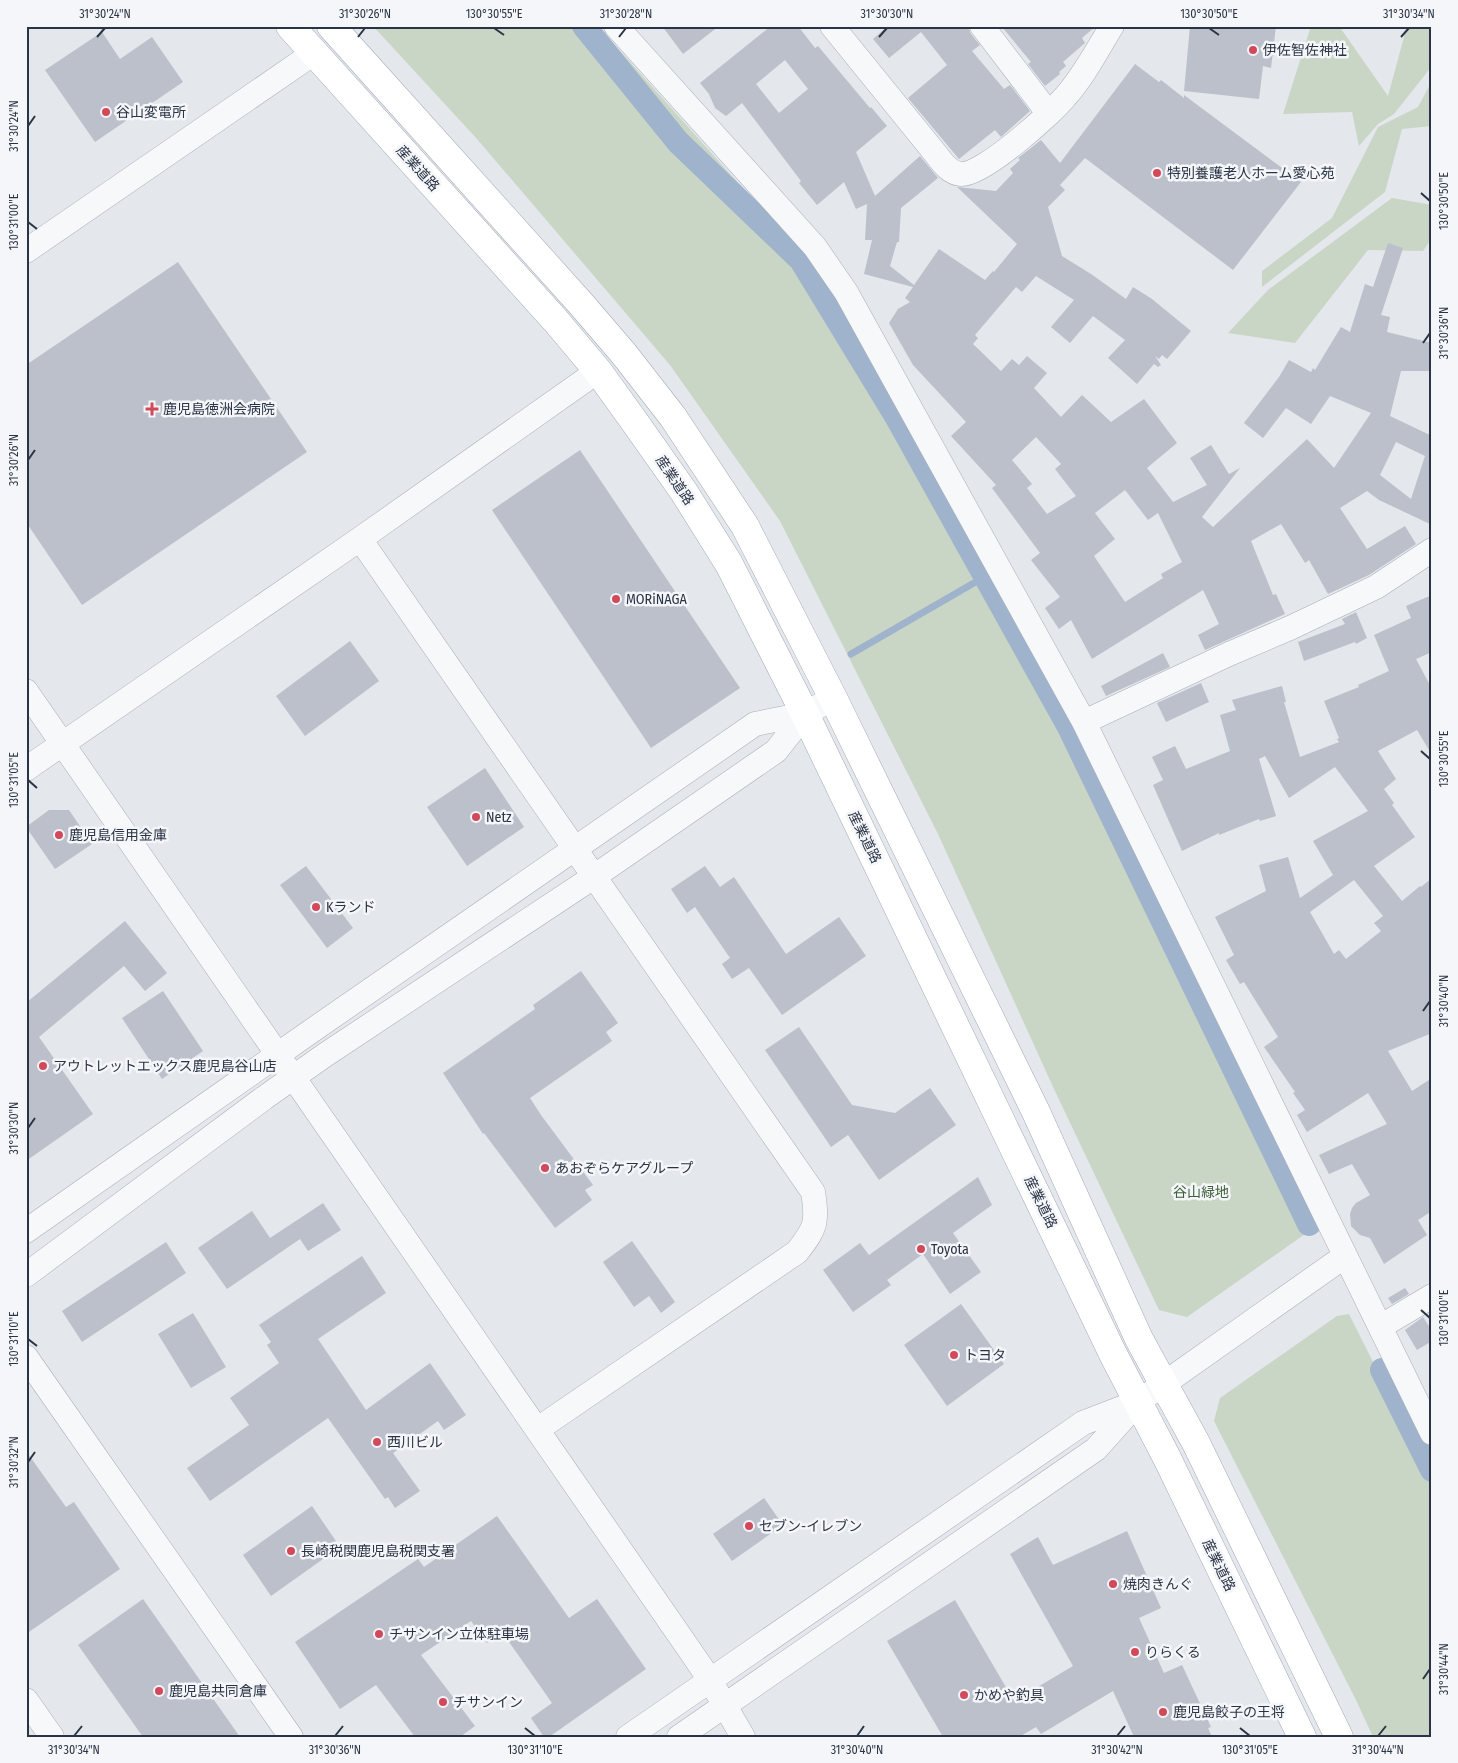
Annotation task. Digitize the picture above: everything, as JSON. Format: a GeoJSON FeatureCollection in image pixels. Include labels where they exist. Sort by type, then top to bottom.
{"type":"FeatureCollection","features":[{"type":"Feature","properties":{"kind":"main road","name":"産業道路"},"geometry":{"type":"LineString","coordinates":[[290,26],[556,320],[598,371],[684,492],[728,564],[805,714],[1113,1354],[1167,1458],[1302,1737]]}},
{"type":"Feature","properties":{"kind":"main road"},"geometry":{"type":"LineString","coordinates":[[331,26],[582,305],[673,417],[745,526],[833,698],[1036,1112],[1139,1339],[1196,1442],[1339,1737]]}},
{"type":"Feature","properties":{"kind":"street"},"geometry":{"type":"LineString","coordinates":[[832,26],[950,170],[962,174],[978,170],[1001,154],[1049,114],[1065,98],[1082,75],[1112,26]]}},
{"type":"Feature","properties":{"kind":"street"},"geometry":{"type":"LineString","coordinates":[[982,26],[1049,114]]}},
{"type":"Feature","properties":{"kind":"street"},"geometry":{"type":"LineString","coordinates":[[624,29],[815,247],[846,292],[1084,722],[1432,1433]]}},
{"type":"Feature","properties":{"kind":"street"},"geometry":{"type":"LineString","coordinates":[[26,251],[314,53]]}},
{"type":"Feature","properties":{"kind":"street"},"geometry":{"type":"LineString","coordinates":[[26,769],[360,539],[598,371]]}},
{"type":"Feature","properties":{"kind":"street"},"geometry":{"type":"LineString","coordinates":[[360,539],[814,1192],[817,1213],[815,1224],[808,1238],[797,1252],[538,1429]]}},
{"type":"Feature","properties":{"kind":"street"},"geometry":{"type":"LineString","coordinates":[[1084,722],[1376,587],[1432,550]]}},
{"type":"Feature","properties":{"kind":"street"},"geometry":{"type":"LineString","coordinates":[[26,691],[538,1429],[710,1680],[743,1737]]}},
{"type":"Feature","properties":{"kind":"street"},"geometry":{"type":"LineString","coordinates":[[26,1231],[755,724],[805,714],[833,698]]}},
{"type":"Feature","properties":{"kind":"street"},"geometry":{"type":"LineString","coordinates":[[26,1275],[294,1077],[595,876],[776,751],[805,714]]}},
{"type":"Feature","properties":{"kind":"street"},"geometry":{"type":"LineString","coordinates":[[679,1737],[1096,1450],[1138,1402],[1345,1256]]}},
{"type":"Feature","properties":{"kind":"street"},"geometry":{"type":"LineString","coordinates":[[1380,1326],[1432,1296]]}},
{"type":"Feature","properties":{"kind":"street"},"geometry":{"type":"LineString","coordinates":[[26,1356],[291,1737]]}},
{"type":"Feature","properties":{"kind":"street"},"geometry":{"type":"LineString","coordinates":[[628,1737],[1083,1423],[1138,1402]]}},
{"type":"Feature","properties":{"kind":"street"},"geometry":{"type":"LineString","coordinates":[[26,1700],[52,1737]]}},
{"type":"Feature","properties":{"kind":"green space","name":"谷山緑地"},"geometry":{"type":"Polygon","coordinates":[[[373,26],[598,26],[805,258],[901,413],[1073,724],[1315,1227],[1187,1317],[1159,1310],[1054,1089],[938,834],[780,521],[670,365],[477,139],[373,26]]]}},
{"type":"Feature","properties":{"kind":"green space"},"geometry":{"type":"Polygon","coordinates":[[[1311,26],[1339,26],[1388,96],[1407,26],[1432,26],[1432,66],[1394,114],[1378,124],[1359,146],[1352,112],[1283,114],[1311,26]]]}},
{"type":"Feature","properties":{"kind":"green space"},"geometry":{"type":"Polygon","coordinates":[[[1432,81],[1432,126],[1402,129],[1385,192],[1262,287],[1262,271],[1332,218],[1378,127],[1418,107],[1432,81]]]}},
{"type":"Feature","properties":{"kind":"green space"},"geometry":{"type":"Polygon","coordinates":[[[1392,198],[1432,205],[1432,238],[1423,251],[1368,250],[1295,343],[1228,333],[1268,290],[1392,198]]]}},
{"type":"Feature","properties":{"kind":"green space"},"geometry":{"type":"Polygon","coordinates":[[[1349,1314],[1375,1366],[1386,1361],[1432,1457],[1432,1737],[1373,1737],[1214,1421],[1220,1398],[1337,1316],[1349,1314]]]}},
{"type":"Feature","properties":{"kind":"building"},"geometry":{"type":"Polygon","coordinates":[[[662,26],[719,26],[683,54],[662,26]]]}},
{"type":"Feature","properties":{"kind":"building"},"geometry":{"type":"Polygon","coordinates":[[[771,26],[798,26],[815,48],[818,46],[887,126],[856,152],[875,196],[920,156],[938,178],[901,208],[899,242],[897,242],[890,266],[914,285],[939,249],[985,280],[994,272],[1017,244],[957,187],[996,191],[1013,173],[1010,169],[1020,160],[1018,158],[1041,140],[1060,163],[1135,64],[1159,82],[1161,80],[1184,98],[1184,95],[1301,182],[1233,270],[1085,158],[1060,185],[1065,190],[1048,207],[1062,256],[1126,299],[1133,287],[1152,299],[1191,331],[1167,359],[1162,355],[1159,359],[1155,356],[1161,365],[1158,367],[1154,364],[1137,384],[1108,358],[1125,340],[1093,316],[1070,343],[1051,327],[1074,300],[1036,276],[1022,292],[1016,287],[975,335],[978,338],[973,344],[1001,371],[1012,359],[1019,365],[1027,356],[1047,373],[1034,388],[1061,417],[1082,395],[1111,422],[1144,399],[1177,443],[1147,468],[1173,502],[1207,485],[1190,458],[1211,445],[1229,474],[1240,468],[1202,517],[1213,527],[1307,439],[1334,468],[1371,413],[1330,396],[1311,424],[1286,408],[1263,438],[1244,423],[1279,377],[1289,360],[1311,372],[1313,368],[1315,370],[1341,327],[1350,332],[1365,284],[1373,287],[1388,243],[1403,248],[1381,315],[1390,317],[1387,332],[1432,343],[1432,371],[1401,371],[1390,416],[1432,436],[1432,525],[1379,500],[1367,491],[1340,508],[1367,549],[1405,526],[1416,544],[1369,575],[1328,594],[1309,560],[1305,563],[1281,524],[1251,541],[1273,595],[1276,594],[1285,614],[1205,650],[1198,635],[1219,624],[1203,590],[1092,659],[1071,620],[1059,629],[1045,608],[1060,597],[1031,560],[1040,553],[992,488],[996,485],[951,436],[966,422],[913,365],[889,323],[898,309],[910,302],[905,298],[913,287],[864,274],[872,240],[865,240],[867,204],[856,209],[844,182],[817,205],[742,103],[726,116],[715,108],[709,94],[700,83],[771,26]],[[785,60],[756,84],[779,113],[808,89],[785,60]],[[1036,437],[1012,460],[1032,484],[1027,488],[1047,514],[1076,496],[1055,469],[1061,464],[1036,437]],[[1396,442],[1380,475],[1411,499],[1425,456],[1396,442]],[[1125,490],[1095,513],[1115,539],[1094,556],[1125,602],[1163,578],[1161,574],[1182,562],[1158,513],[1148,520],[1125,490]]]}},
{"type":"Feature","properties":{"kind":"building"},"geometry":{"type":"Polygon","coordinates":[[[888,26],[968,26],[971,34],[980,45],[972,51],[1004,89],[1010,85],[1030,111],[1001,137],[995,130],[959,159],[908,98],[947,65],[921,32],[889,58],[873,39],[888,26]]]}},
{"type":"Feature","properties":{"kind":"building"},"geometry":{"type":"Polygon","coordinates":[[[999,26],[1096,26],[1082,38],[1085,43],[1063,62],[1066,66],[1059,72],[1060,74],[1045,86],[1028,64],[1031,62],[1002,27],[999,26]]]}},
{"type":"Feature","properties":{"kind":"building"},"geometry":{"type":"Polygon","coordinates":[[[1190,26],[1276,26],[1271,68],[1263,66],[1259,99],[1184,91],[1190,26]]]}},
{"type":"Feature","properties":{"kind":"building","name":"谷山変電所"},"geometry":{"type":"Polygon","coordinates":[[[102,32],[120,59],[152,37],[183,82],[95,142],[45,70],[102,32]]]}},
{"type":"Feature","properties":{"kind":"building","name":"鹿児島徳洲会病院"},"geometry":{"type":"Polygon","coordinates":[[[178,262],[307,452],[82,605],[26,522],[26,365],[178,262]]]}},
{"type":"Feature","properties":{"kind":"building","name":"MORiNAGA"},"geometry":{"type":"Polygon","coordinates":[[[580,450],[740,688],[651,748],[492,510],[580,450]]]}},
{"type":"Feature","properties":{"kind":"building"},"geometry":{"type":"Polygon","coordinates":[[[1432,595],[1432,652],[1416,659],[1432,689],[1432,755],[1417,730],[1378,751],[1396,779],[1384,789],[1394,803],[1392,805],[1415,837],[1374,866],[1402,901],[1432,878],[1432,1033],[1388,1051],[1412,1091],[1432,1078],[1432,1211],[1418,1220],[1427,1235],[1384,1264],[1370,1238],[1360,1235],[1351,1226],[1350,1214],[1352,1208],[1356,1203],[1370,1195],[1352,1164],[1329,1174],[1319,1155],[1387,1124],[1368,1093],[1307,1132],[1297,1115],[1305,1110],[1264,1047],[1278,1037],[1244,982],[1240,984],[1226,960],[1234,955],[1215,917],[1266,891],[1259,865],[1288,857],[1300,898],[1333,875],[1313,841],[1368,811],[1335,767],[1289,798],[1265,756],[1259,759],[1276,816],[1260,821],[1259,819],[1219,835],[1219,833],[1182,851],[1153,785],[1163,780],[1152,757],[1175,746],[1186,769],[1230,751],[1220,715],[1236,710],[1232,700],[1282,686],[1286,702],[1284,702],[1300,757],[1339,742],[1324,701],[1359,687],[1358,685],[1389,671],[1374,635],[1411,618],[1406,606],[1432,595]],[[1354,880],[1310,912],[1334,954],[1339,950],[1346,959],[1381,931],[1374,923],[1383,916],[1354,880]]]}},
{"type":"Feature","properties":{"kind":"building"},"geometry":{"type":"Polygon","coordinates":[[[1356,612],[1367,638],[1356,644],[1355,642],[1304,661],[1298,642],[1345,624],[1342,619],[1356,612]]]}},
{"type":"Feature","properties":{"kind":"building"},"geometry":{"type":"Polygon","coordinates":[[[350,641],[379,681],[305,736],[276,696],[350,641]]]}},
{"type":"Feature","properties":{"kind":"building"},"geometry":{"type":"Polygon","coordinates":[[[1163,653],[1170,667],[1106,696],[1101,686],[1163,653]]]}},
{"type":"Feature","properties":{"kind":"building"},"geometry":{"type":"Polygon","coordinates":[[[1201,683],[1209,702],[1166,722],[1157,703],[1201,683]]]}},
{"type":"Feature","properties":{"kind":"building","name":"Netz"},"geometry":{"type":"Polygon","coordinates":[[[485,768],[524,827],[467,866],[427,807],[485,768]]]}},
{"type":"Feature","properties":{"kind":"building","name":"鹿児島信用金庫"},"geometry":{"type":"Polygon","coordinates":[[[49,810],[69,810],[92,844],[55,869],[26,827],[49,810]]]}},
{"type":"Feature","properties":{"kind":"building","name":"Kランド"},"geometry":{"type":"Polygon","coordinates":[[[306,866],[353,928],[327,948],[280,885],[306,866]]]}},
{"type":"Feature","properties":{"kind":"building"},"geometry":{"type":"Polygon","coordinates":[[[705,866],[720,887],[734,877],[786,954],[839,917],[866,956],[782,1015],[749,968],[732,979],[722,964],[730,958],[695,907],[687,913],[671,889],[705,866]]]}},
{"type":"Feature","properties":{"kind":"building"},"geometry":{"type":"Polygon","coordinates":[[[125,921],[167,973],[145,991],[124,966],[39,1037],[93,1114],[26,1161],[26,1003],[125,921]]]}},
{"type":"Feature","properties":{"kind":"building"},"geometry":{"type":"Polygon","coordinates":[[[581,971],[618,1023],[606,1032],[612,1041],[530,1098],[593,1185],[585,1190],[592,1200],[555,1228],[483,1134],[443,1073],[535,1009],[533,1005],[581,971]]]}},
{"type":"Feature","properties":{"kind":"building"},"geometry":{"type":"Polygon","coordinates":[[[163,991],[203,1051],[162,1079],[122,1018],[163,991]]]}},
{"type":"Feature","properties":{"kind":"building"},"geometry":{"type":"Polygon","coordinates":[[[799,1027],[852,1105],[895,1113],[930,1088],[956,1125],[879,1180],[848,1135],[831,1147],[765,1050],[799,1027]]]}},
{"type":"Feature","properties":{"kind":"building","name":"Toyota"},"geometry":{"type":"Polygon","coordinates":[[[978,1177],[992,1205],[953,1233],[981,1272],[950,1294],[923,1254],[887,1280],[891,1285],[853,1312],[823,1270],[860,1243],[869,1255],[978,1177]]]}},
{"type":"Feature","properties":{"kind":"building"},"geometry":{"type":"Polygon","coordinates":[[[323,1203],[341,1230],[308,1251],[300,1239],[227,1289],[198,1248],[252,1211],[270,1238],[323,1203]]]}},
{"type":"Feature","properties":{"kind":"building"},"geometry":{"type":"Polygon","coordinates":[[[632,1241],[675,1302],[661,1313],[649,1296],[634,1307],[603,1262],[632,1241]]]}},
{"type":"Feature","properties":{"kind":"building"},"geometry":{"type":"Polygon","coordinates":[[[166,1242],[186,1273],[82,1342],[62,1311],[166,1242]]]}},
{"type":"Feature","properties":{"kind":"building"},"geometry":{"type":"Polygon","coordinates":[[[362,1256],[386,1293],[318,1339],[366,1410],[430,1363],[466,1415],[444,1430],[438,1421],[393,1453],[420,1491],[395,1508],[388,1497],[385,1499],[328,1418],[210,1501],[187,1468],[249,1425],[230,1398],[279,1363],[267,1345],[271,1342],[259,1325],[362,1256]]]}},
{"type":"Feature","properties":{"kind":"building"},"geometry":{"type":"Polygon","coordinates":[[[1405,1288],[1409,1294],[1392,1304],[1388,1298],[1405,1288]]]}},
{"type":"Feature","properties":{"kind":"building","name":"トヨタ"},"geometry":{"type":"Polygon","coordinates":[[[961,1304],[1004,1364],[947,1406],[904,1345],[961,1304]]]}},
{"type":"Feature","properties":{"kind":"building"},"geometry":{"type":"Polygon","coordinates":[[[193,1313],[226,1367],[191,1388],[158,1334],[193,1313]]]}},
{"type":"Feature","properties":{"kind":"building"},"geometry":{"type":"Polygon","coordinates":[[[1423,1317],[1432,1331],[1432,1341],[1417,1350],[1405,1330],[1423,1317]]]}},
{"type":"Feature","properties":{"kind":"building"},"geometry":{"type":"Polygon","coordinates":[[[26,1451],[66,1507],[74,1502],[120,1569],[26,1634],[26,1451]]]}},
{"type":"Feature","properties":{"kind":"building"},"geometry":{"type":"Polygon","coordinates":[[[764,1498],[783,1525],[732,1561],[713,1534],[764,1498]]]}},
{"type":"Feature","properties":{"kind":"building","name":"長崎税関鹿児島税関支署"},"geometry":{"type":"Polygon","coordinates":[[[312,1506],[340,1547],[271,1596],[243,1555],[312,1506]]]}},
{"type":"Feature","properties":{"kind":"building"},"geometry":{"type":"Polygon","coordinates":[[[497,1516],[569,1618],[597,1599],[646,1669],[549,1737],[544,1737],[531,1718],[552,1703],[502,1632],[487,1643],[471,1621],[421,1655],[475,1726],[460,1737],[415,1737],[376,1685],[340,1709],[295,1642],[418,1559],[424,1567],[497,1516]]]}},
{"type":"Feature","properties":{"kind":"building"},"geometry":{"type":"Polygon","coordinates":[[[1127,1531],[1161,1608],[1139,1618],[1164,1673],[1182,1665],[1211,1727],[1208,1728],[1212,1737],[1134,1737],[1113,1691],[1041,1734],[1036,1727],[1019,1737],[943,1737],[887,1641],[955,1600],[1014,1701],[1073,1666],[1010,1554],[1038,1537],[1053,1565],[1127,1531]]]}},
{"type":"Feature","properties":{"kind":"building","name":"鹿児島共同倉庫"},"geometry":{"type":"Polygon","coordinates":[[[143,1599],[240,1737],[143,1737],[78,1645],[143,1599]]]}},
{"type":"Feature","properties":{"kind":"waterway"},"geometry":{"type":"LineString","coordinates":[[584,26],[678,142],[801,260],[896,416],[1069,727],[1309,1224]]}},
{"type":"Feature","properties":{"kind":"waterway"},"geometry":{"type":"LineString","coordinates":[[851,654],[986,576]]}},
{"type":"Feature","properties":{"kind":"waterway"},"geometry":{"type":"LineString","coordinates":[[1382,1370],[1432,1470]]}},
{"type":"Feature","properties":{"kind":"place","name":"伊佐智佐神社"},"geometry":{"type":"Point","coordinates":[1253,50]}},
{"type":"Feature","properties":{"kind":"place","name":"谷山変電所"},"geometry":{"type":"Point","coordinates":[106,112]}},
{"type":"Feature","properties":{"kind":"place","name":"特別養護老人ホーム愛心苑"},"geometry":{"type":"Point","coordinates":[1157,173]}},
{"type":"Feature","properties":{"kind":"place","name":"鹿児島徳洲会病院"},"geometry":{"type":"Point","coordinates":[152,409]}},
{"type":"Feature","properties":{"kind":"place","name":"MORiNAGA"},"geometry":{"type":"Point","coordinates":[616,599]}},
{"type":"Feature","properties":{"kind":"place","name":"Netz"},"geometry":{"type":"Point","coordinates":[476,817]}},
{"type":"Feature","properties":{"kind":"place","name":"鹿児島信用金庫"},"geometry":{"type":"Point","coordinates":[59,835]}},
{"type":"Feature","properties":{"kind":"place","name":"Kランド"},"geometry":{"type":"Point","coordinates":[316,907]}},
{"type":"Feature","properties":{"kind":"place","name":"アウトレットエックス鹿児島谷山店"},"geometry":{"type":"Point","coordinates":[43,1066]}},
{"type":"Feature","properties":{"kind":"place","name":"あおぞらケアグループ"},"geometry":{"type":"Point","coordinates":[545,1168]}},
{"type":"Feature","properties":{"kind":"place","name":"Toyota"},"geometry":{"type":"Point","coordinates":[921,1249]}},
{"type":"Feature","properties":{"kind":"place","name":"トヨタ"},"geometry":{"type":"Point","coordinates":[954,1355]}},
{"type":"Feature","properties":{"kind":"place","name":"西川ビル"},"geometry":{"type":"Point","coordinates":[377,1442]}},
{"type":"Feature","properties":{"kind":"place","name":"セブン-イレブン"},"geometry":{"type":"Point","coordinates":[749,1526]}},
{"type":"Feature","properties":{"kind":"place","name":"長崎税関鹿児島税関支署"},"geometry":{"type":"Point","coordinates":[291,1551]}},
{"type":"Feature","properties":{"kind":"place","name":"焼肉きんぐ"},"geometry":{"type":"Point","coordinates":[1113,1584]}},
{"type":"Feature","properties":{"kind":"place","name":"チサンイン立体駐車場"},"geometry":{"type":"Point","coordinates":[379,1634]}},
{"type":"Feature","properties":{"kind":"place","name":"りらくる"},"geometry":{"type":"Point","coordinates":[1135,1652]}},
{"type":"Feature","properties":{"kind":"place","name":"鹿児島共同倉庫"},"geometry":{"type":"Point","coordinates":[159,1691]}},
{"type":"Feature","properties":{"kind":"place","name":"かめや釣具"},"geometry":{"type":"Point","coordinates":[964,1695]}},
{"type":"Feature","properties":{"kind":"place","name":"チサンイン"},"geometry":{"type":"Point","coordinates":[443,1702]}},
{"type":"Feature","properties":{"kind":"place","name":"鹿児島餃子の王将"},"geometry":{"type":"Point","coordinates":[1163,1712]}}]}
